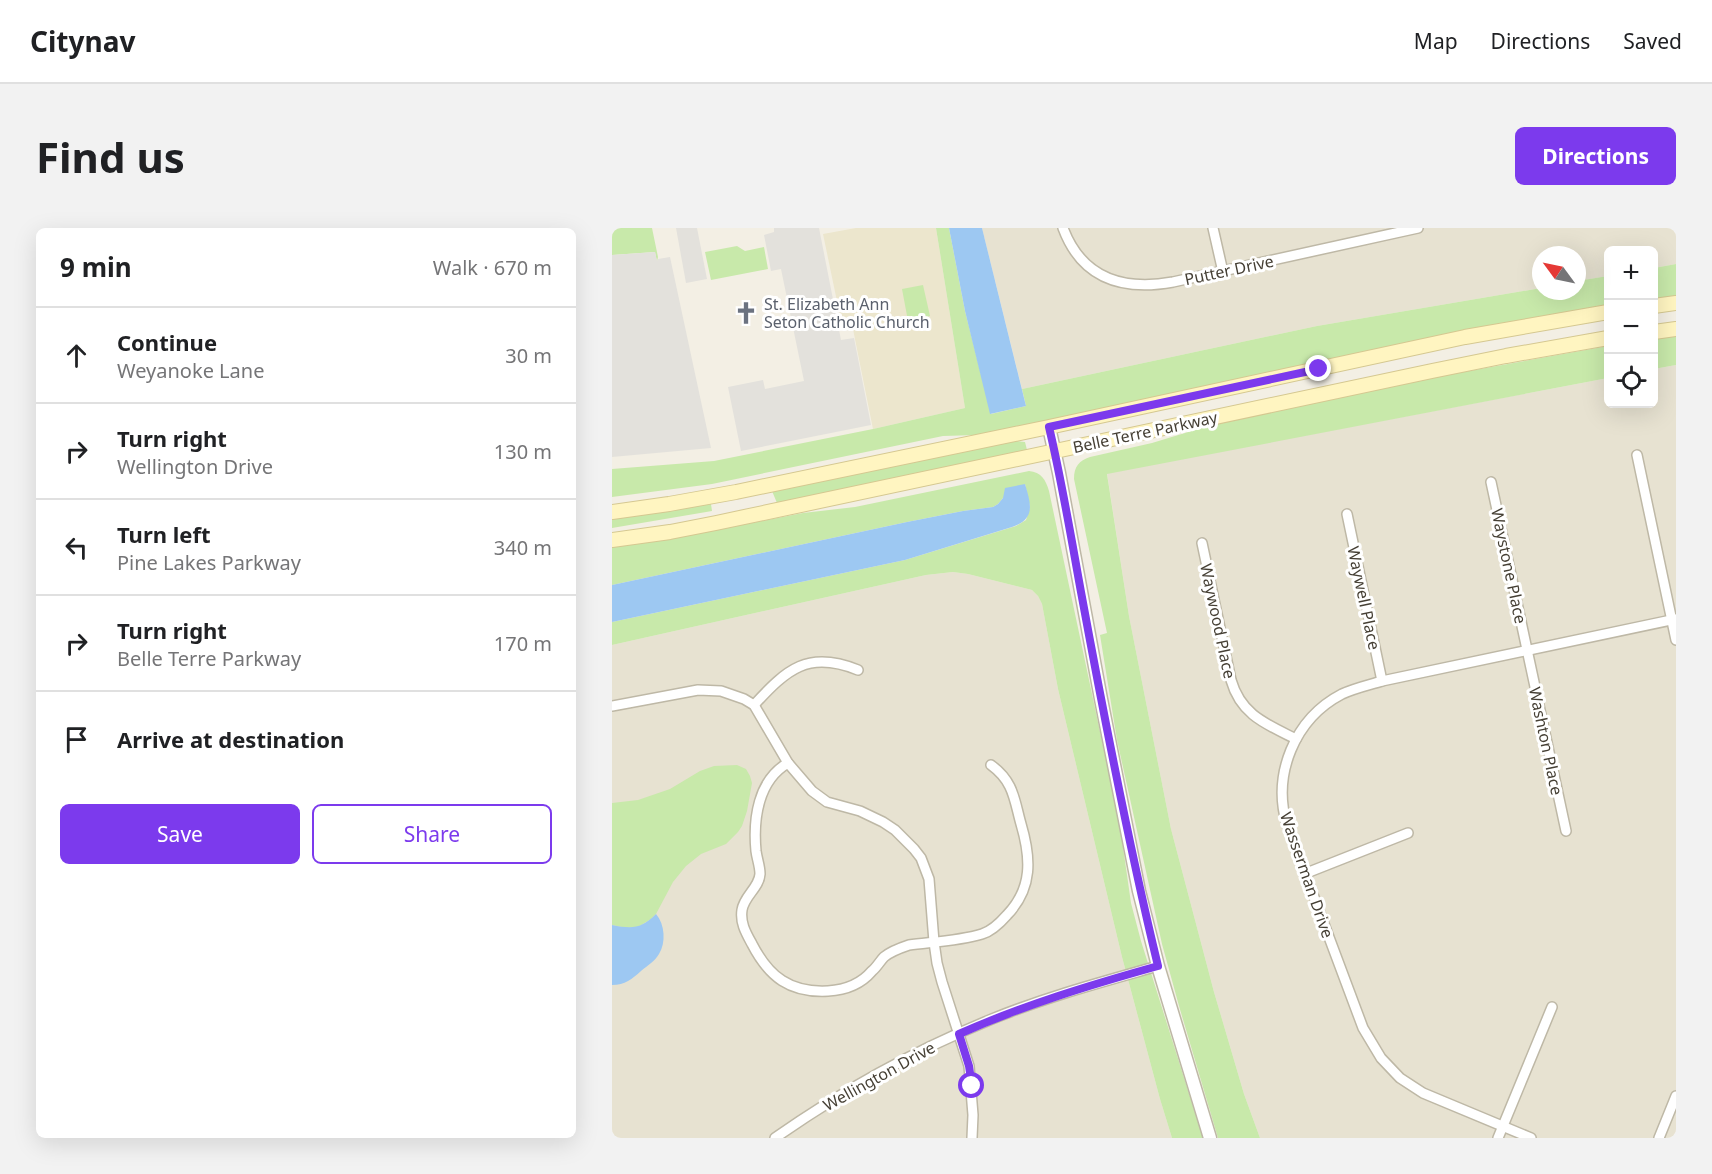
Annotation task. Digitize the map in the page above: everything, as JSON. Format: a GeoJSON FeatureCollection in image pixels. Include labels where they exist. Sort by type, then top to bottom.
{"type":"FeatureCollection","features":[{"type":"Feature","properties":{"kind":"main road"},"geometry":{"type":"LineString","coordinates":[[1658,305],[1676,303]]}},
{"type":"Feature","properties":{"kind":"main road","name":"Belle Terre Parkway"},"geometry":{"type":"LineString","coordinates":[[612,512],[736,492],[1465,337],[1604,313]]}},
{"type":"Feature","properties":{"kind":"main road"},"geometry":{"type":"LineString","coordinates":[[1658,331],[1676,329]]}},
{"type":"Feature","properties":{"kind":"main road","name":"Belle Terre Parkway"},"geometry":{"type":"LineString","coordinates":[[612,540],[716,523],[1432,370],[1604,339]]}},
{"type":"Feature","properties":{"kind":"street","name":"Putter Drive"},"geometry":{"type":"LineString","coordinates":[[1063,228],[1070,244],[1084,261],[1105,276],[1125,284],[1158,285],[1417,228]]}},
{"type":"Feature","properties":{"kind":"street"},"geometry":{"type":"LineString","coordinates":[[1213,228],[1223,272]]}},
{"type":"Feature","properties":{"kind":"street"},"geometry":{"type":"LineString","coordinates":[[1049,427],[1139,891],[1158,966],[1210,1138]]}},
{"type":"Feature","properties":{"kind":"street"},"geometry":{"type":"LineString","coordinates":[[1637,455],[1674,620],[1676,640]]}},
{"type":"Feature","properties":{"kind":"street","name":"Waystone Place"},"geometry":{"type":"LineString","coordinates":[[1491,482],[1527,651]]}},
{"type":"Feature","properties":{"kind":"street","name":"Waywell Place"},"geometry":{"type":"LineString","coordinates":[[1347,514],[1382,681]]}},
{"type":"Feature","properties":{"kind":"street","name":"Waywood Place"},"geometry":{"type":"LineString","coordinates":[[1202,543],[1236,695],[1253,716],[1296,739]]}},
{"type":"Feature","properties":{"kind":"street","name":"Wasserman Drive"},"geometry":{"type":"LineString","coordinates":[[1531,1138],[1414,1088],[1400,1078],[1381,1058],[1363,1028],[1287,825],[1282,804],[1284,772],[1288,755],[1296,739],[1314,715],[1350,690],[1382,681],[1674,620]]}},
{"type":"Feature","properties":{"kind":"street","name":"Washton Place"},"geometry":{"type":"LineString","coordinates":[[1527,651],[1566,831]]}},
{"type":"Feature","properties":{"kind":"street"},"geometry":{"type":"LineString","coordinates":[[754,705],[777,682],[807,664],[830,661],[858,670]]}},
{"type":"Feature","properties":{"kind":"street"},"geometry":{"type":"LineString","coordinates":[[612,706],[698,690],[710,689],[733,694],[754,705],[788,763],[820,798],[873,816],[895,830],[914,849],[921,858],[929,879],[934,942],[942,982],[969,1066],[973,1115],[972,1138]]}},
{"type":"Feature","properties":{"kind":"street"},"geometry":{"type":"LineString","coordinates":[[788,763],[772,775],[762,793],[755,830],[760,877],[746,898],[742,912],[743,926],[763,965],[774,975],[799,988],[819,991],[838,990],[861,981],[885,957],[909,945],[974,936],[990,930],[1017,905],[1024,889],[1028,868],[1026,842],[1009,783],[991,765]]}},
{"type":"Feature","properties":{"kind":"street"},"geometry":{"type":"LineString","coordinates":[[1305,874],[1408,833]]}},
{"type":"Feature","properties":{"kind":"street","name":"Wellington Drive"},"geometry":{"type":"LineString","coordinates":[[775,1138],[859,1085],[992,1019],[1050,998],[1158,966]]}},
{"type":"Feature","properties":{"kind":"street"},"geometry":{"type":"LineString","coordinates":[[1498,1138],[1552,1007]]}},
{"type":"Feature","properties":{"kind":"street"},"geometry":{"type":"LineString","coordinates":[[1659,1138],[1676,1096]]}},
{"type":"Feature","properties":{"kind":"shaded area"},"geometry":{"type":"Polygon","coordinates":[[[676,228],[697,228],[707,279],[686,283],[676,228]]]}},
{"type":"Feature","properties":{"kind":"shaded area"},"geometry":{"type":"Polygon","coordinates":[[[774,228],[819,228],[841,340],[854,338],[871,425],[741,451],[728,387],[763,380],[765,389],[804,381],[781,269],[771,271],[764,235],[774,232],[774,228]]]}},
{"type":"Feature","properties":{"kind":"shaded area"},"geometry":{"type":"Polygon","coordinates":[[[856,228],[936,228],[965,408],[873,429],[853,329],[843,330],[823,234],[856,228]]]}},
{"type":"Feature","properties":{"kind":"shaded area"},"geometry":{"type":"Polygon","coordinates":[[[982,228],[1676,228],[1676,264],[1658,267],[1658,246],[1604,246],[1604,277],[1586,280],[1586,246],[1532,246],[1532,290],[1317,326],[1022,389],[982,228]]]}},
{"type":"Feature","properties":{"kind":"shaded area"},"geometry":{"type":"Polygon","coordinates":[[[655,252],[657,261],[670,257],[711,448],[612,457],[612,255],[655,252]]]}},
{"type":"Feature","properties":{"kind":"shaded area"},"geometry":{"type":"Polygon","coordinates":[[[1676,365],[1676,1138],[1260,1138],[1244,1094],[1214,992],[1171,829],[1129,616],[1107,473],[1604,379],[1604,408],[1658,408],[1658,368],[1676,365]]]}},
{"type":"Feature","properties":{"kind":"shaded area"},"geometry":{"type":"Polygon","coordinates":[[[953,572],[1032,590],[1042,604],[1058,689],[1122,957],[1172,1138],[612,1138],[612,645],[926,575],[953,572]]]}},
{"type":"Feature","properties":{"kind":"green space"},"geometry":{"type":"Polygon","coordinates":[[[612,228],[652,228],[657,262],[655,252],[612,255],[612,228]]]}},
{"type":"Feature","properties":{"kind":"green space"},"geometry":{"type":"Polygon","coordinates":[[[936,228],[949,228],[965,311],[991,414],[1026,406],[1022,389],[1317,326],[1532,290],[1532,300],[1586,300],[1586,280],[1604,277],[1604,307],[1362,353],[977,435],[943,436],[712,484],[612,497],[612,469],[714,461],[965,408],[936,228]]]}},
{"type":"Feature","properties":{"kind":"green space"},"geometry":{"type":"Polygon","coordinates":[[[737,246],[745,251],[764,247],[768,269],[711,280],[705,252],[737,246]]]}},
{"type":"Feature","properties":{"kind":"green space"},"geometry":{"type":"Polygon","coordinates":[[[1676,264],[1676,297],[1658,299],[1658,267],[1676,264]]]}},
{"type":"Feature","properties":{"kind":"green space"},"geometry":{"type":"Polygon","coordinates":[[[923,285],[930,316],[908,321],[902,289],[923,285]]]}},
{"type":"Feature","properties":{"kind":"green space"},"geometry":{"type":"Polygon","coordinates":[[[1676,336],[1676,365],[1658,368],[1658,338],[1676,336]]]}},
{"type":"Feature","properties":{"kind":"green space"},"geometry":{"type":"Polygon","coordinates":[[[1604,347],[1604,379],[1107,474],[1129,616],[1171,829],[1214,992],[1244,1094],[1260,1138],[1218,1138],[1162,944],[1117,740],[1100,635],[1107,633],[1074,479],[1076,467],[1090,457],[1152,443],[1208,426],[1441,376],[1604,347]]]}},
{"type":"Feature","properties":{"kind":"green space"},"geometry":{"type":"Polygon","coordinates":[[[1016,441],[1025,442],[1027,450],[777,503],[772,491],[1016,441]]]}},
{"type":"Feature","properties":{"kind":"green space"},"geometry":{"type":"Polygon","coordinates":[[[1029,471],[1042,477],[1049,491],[1120,826],[1131,903],[1203,1138],[1172,1138],[1122,957],[1058,689],[1042,604],[1032,590],[968,574],[953,572],[926,575],[612,645],[612,622],[905,560],[1016,526],[1026,520],[1030,507],[1025,484],[993,507],[907,522],[612,585],[612,547],[674,538],[803,513],[855,507],[1029,471]]]}},
{"type":"Feature","properties":{"kind":"green space"},"geometry":{"type":"Polygon","coordinates":[[[711,504],[712,511],[612,528],[612,517],[711,504]]]}},
{"type":"Feature","properties":{"kind":"green space"},"geometry":{"type":"Polygon","coordinates":[[[737,765],[746,769],[752,783],[747,811],[738,832],[726,844],[701,854],[686,866],[673,882],[651,919],[638,927],[627,928],[612,925],[612,803],[638,800],[670,789],[700,771],[714,766],[737,765]]]}},
{"type":"Feature","properties":{"kind":"water"},"geometry":{"type":"Polygon","coordinates":[[[949,228],[982,228],[1026,406],[990,414],[965,311],[949,228]]]}},
{"type":"Feature","properties":{"kind":"water"},"geometry":{"type":"Polygon","coordinates":[[[1025,484],[1030,510],[1025,520],[1012,527],[905,560],[612,622],[612,585],[907,522],[993,507],[1003,498],[1005,488],[1025,484]]]}},
{"type":"Feature","properties":{"kind":"water"},"geometry":{"type":"Polygon","coordinates":[[[656,914],[664,934],[659,954],[625,983],[612,985],[612,925],[636,927],[646,923],[656,914]]]}},
{"type":"Feature","properties":{"kind":"place","name":"St. Elizabeth Ann Seton Catholic Church"},"geometry":{"type":"Point","coordinates":[746,313]}},
{"type":"Feature","properties":{"kind":"route"},"geometry":{"type":"LineString","coordinates":[[972,1086],[969,1066],[959,1034],[1023,1007],[1099,982],[1158,966],[1139,891],[1049,427],[1319,369]]}}]}
